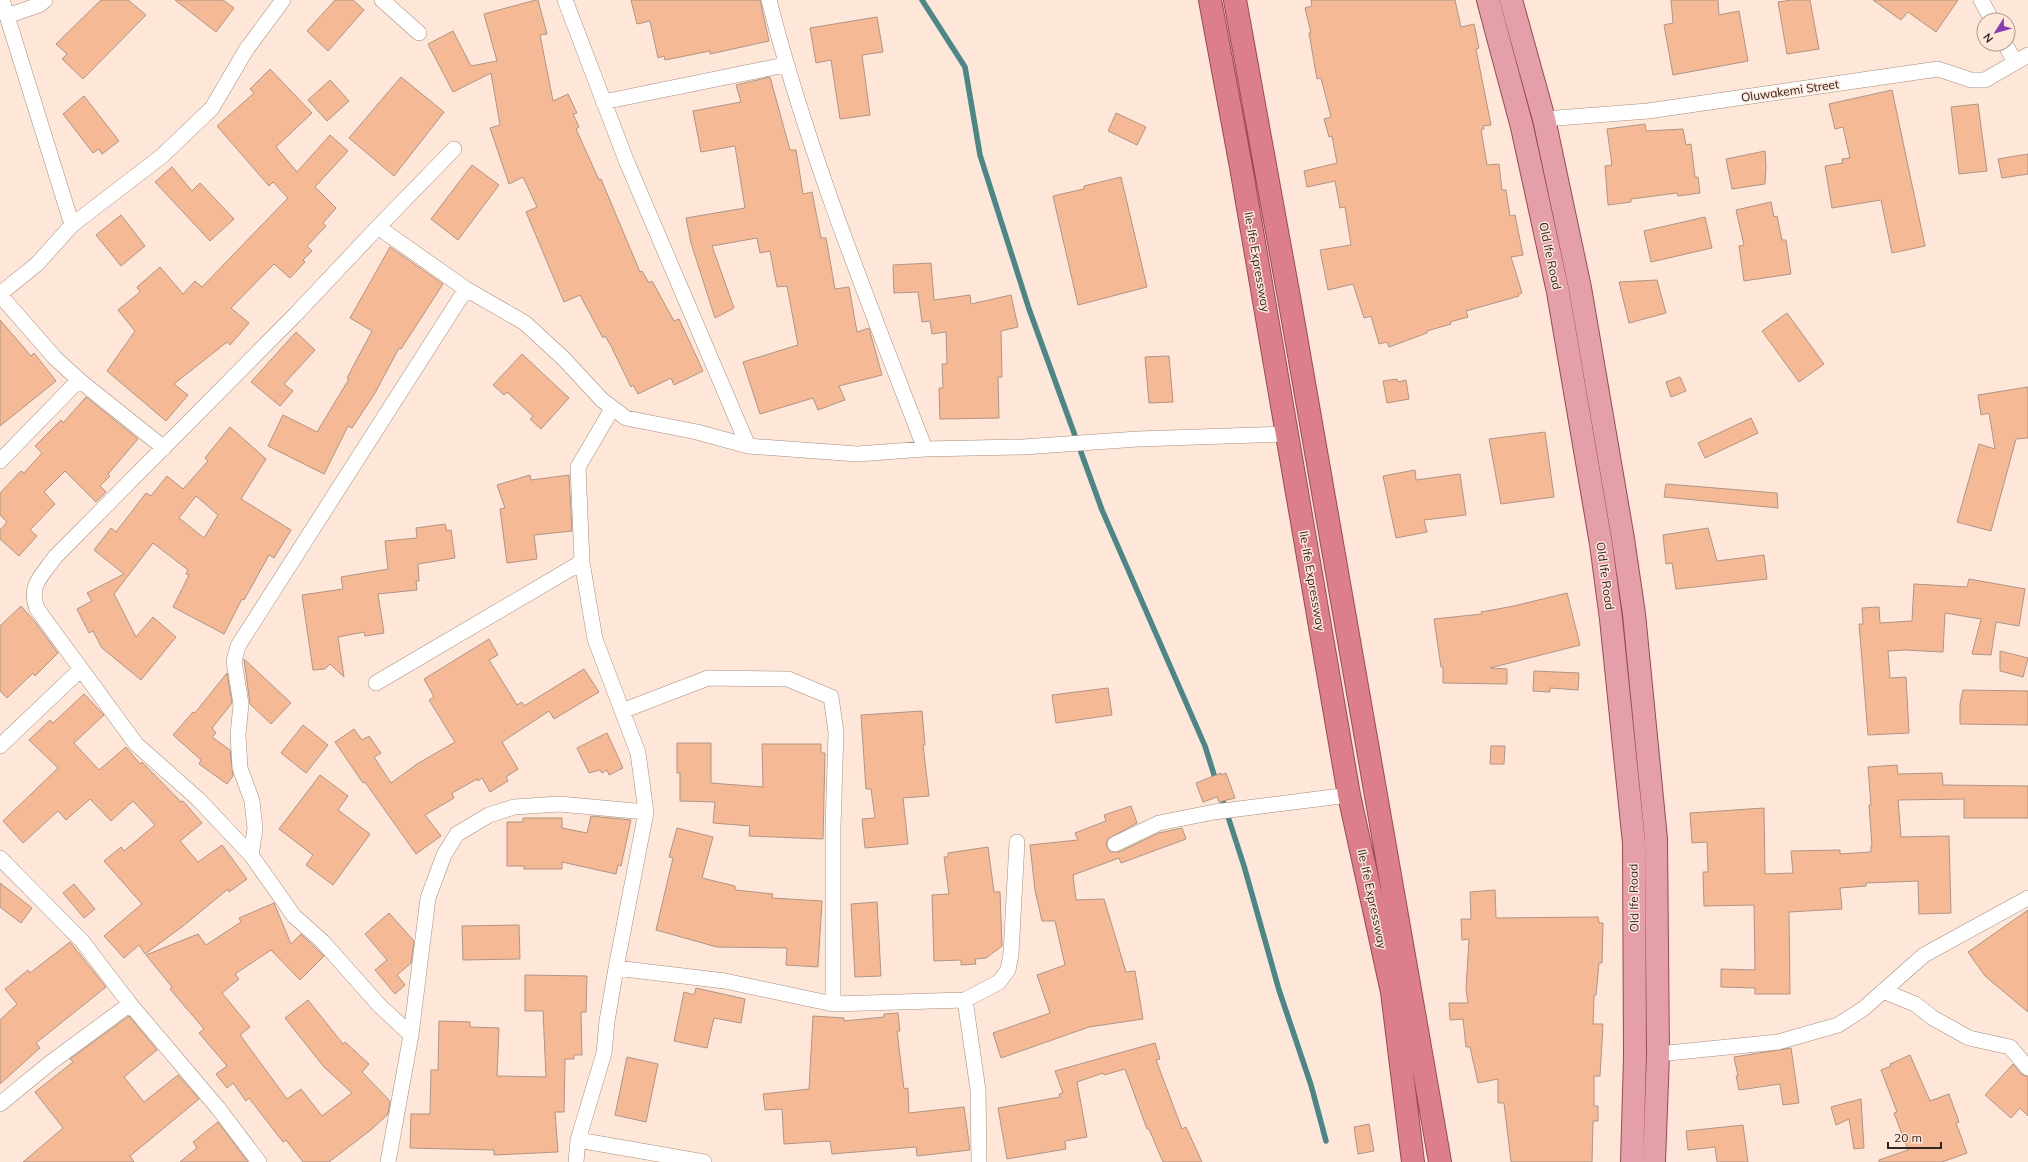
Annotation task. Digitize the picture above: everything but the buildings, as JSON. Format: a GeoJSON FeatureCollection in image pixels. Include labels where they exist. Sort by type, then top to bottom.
{"type":"FeatureCollection","features":[{"type":"Feature","properties":{"kind":"highway","name":"Ile-Ife Expressway"},"geometry":{"type":"LineString","coordinates":[[1210,0],[1349,795],[1392,992],[1413,1162]]}},
{"type":"Feature","properties":{"kind":"highway","name":"Ile-Ife Expressway"},"geometry":{"type":"LineString","coordinates":[[1235,0],[1290,303],[1440,1162]]}},
{"type":"Feature","properties":{"kind":"main road","name":"Old Ife Road"},"geometry":{"type":"LineString","coordinates":[[1488,0],[1522,127],[1558,292],[1601,544],[1610,612],[1634,843],[1636,1057],[1632,1162]]}},
{"type":"Feature","properties":{"kind":"main road","name":"Old Ife Road"},"geometry":{"type":"LineString","coordinates":[[1511,0],[1544,119],[1580,288],[1623,539],[1634,614],[1656,839],[1658,1054],[1654,1162]]}},
{"type":"Feature","properties":{"kind":"main road"},"geometry":{"type":"LineString","coordinates":[[1558,292],[1580,288]]}},
{"type":"Feature","properties":{"kind":"street"},"geometry":{"type":"LineString","coordinates":[[2,0],[72,225]]}},
{"type":"Feature","properties":{"kind":"street"},"geometry":{"type":"LineString","coordinates":[[7,16],[39,5],[45,0]]}},
{"type":"Feature","properties":{"kind":"street"},"geometry":{"type":"LineString","coordinates":[[164,448],[79,380],[55,358],[0,295],[37,264],[72,225],[162,156],[212,108],[246,50],[283,0]]}},
{"type":"Feature","properties":{"kind":"street"},"geometry":{"type":"LineString","coordinates":[[382,0],[419,33]]}},
{"type":"Feature","properties":{"kind":"street"},"geometry":{"type":"LineString","coordinates":[[565,0],[603,102],[748,446]]}},
{"type":"Feature","properties":{"kind":"street"},"geometry":{"type":"LineString","coordinates":[[769,0],[785,65],[854,266],[925,449]]}},
{"type":"Feature","properties":{"kind":"street"},"geometry":{"type":"LineString","coordinates":[[1981,0],[1988,12]]}},
{"type":"Feature","properties":{"kind":"street","name":"Oluwakemi Street"},"geometry":{"type":"LineString","coordinates":[[1544,119],[1648,110],[1938,70],[1971,80],[1985,80],[1999,73],[2021,58]]}},
{"type":"Feature","properties":{"kind":"street"},"geometry":{"type":"LineString","coordinates":[[603,102],[785,65]]}},
{"type":"Feature","properties":{"kind":"street"},"geometry":{"type":"LineString","coordinates":[[411,1035],[379,1005],[323,942],[294,916],[251,855],[198,799],[136,744],[37,608],[33,598],[33,588],[55,557],[295,315],[378,226],[454,149]]}},
{"type":"Feature","properties":{"kind":"street"},"geometry":{"type":"LineString","coordinates":[[378,226],[466,289],[525,323],[564,359],[612,409],[626,418],[697,432],[748,446],[857,454],[925,449],[1022,447],[1138,439],[1287,434]]}},
{"type":"Feature","properties":{"kind":"street"},"geometry":{"type":"LineString","coordinates":[[251,855],[255,829],[252,801],[240,768],[238,735],[241,704],[234,661],[238,646],[466,289]]}},
{"type":"Feature","properties":{"kind":"street"},"geometry":{"type":"LineString","coordinates":[[0,461],[79,380]]}},
{"type":"Feature","properties":{"kind":"street"},"geometry":{"type":"LineString","coordinates":[[576,1162],[578,1140],[604,1053],[607,1021],[616,968],[646,812],[638,753],[595,639],[582,562],[578,467],[612,409]]}},
{"type":"Feature","properties":{"kind":"street"},"geometry":{"type":"LineString","coordinates":[[376,683],[582,562]]}},
{"type":"Feature","properties":{"kind":"street"},"geometry":{"type":"LineString","coordinates":[[0,746],[81,669]]}},
{"type":"Feature","properties":{"kind":"street"},"geometry":{"type":"LineString","coordinates":[[622,711],[708,678],[788,678],[831,697],[836,732],[833,827],[833,1004]]}},
{"type":"Feature","properties":{"kind":"street"},"geometry":{"type":"LineString","coordinates":[[1115,844],[1159,823],[1214,812],[1349,795]]}},
{"type":"Feature","properties":{"kind":"street"},"geometry":{"type":"LineString","coordinates":[[388,1162],[411,1035],[428,898],[444,855],[457,834],[489,815],[514,807],[559,804],[646,812]]}},
{"type":"Feature","properties":{"kind":"street"},"geometry":{"type":"LineString","coordinates":[[616,968],[725,980],[833,1004],[965,1000],[999,982],[1008,970],[1011,954],[1017,842]]}},
{"type":"Feature","properties":{"kind":"street"},"geometry":{"type":"LineString","coordinates":[[0,858],[82,941],[130,1004],[218,1108],[259,1162]]}},
{"type":"Feature","properties":{"kind":"street"},"geometry":{"type":"LineString","coordinates":[[1658,1054],[1778,1042],[1838,1025],[1863,1009],[1924,955],[2028,898]]}},
{"type":"Feature","properties":{"kind":"street"},"geometry":{"type":"LineString","coordinates":[[1883,991],[1915,1004],[1933,1018],[1969,1038],[2010,1047],[2028,1068]]}},
{"type":"Feature","properties":{"kind":"street"},"geometry":{"type":"LineString","coordinates":[[965,1000],[978,1090],[979,1162]]}},
{"type":"Feature","properties":{"kind":"street"},"geometry":{"type":"LineString","coordinates":[[0,1104],[50,1063],[130,1004]]}},
{"type":"Feature","properties":{"kind":"street"},"geometry":{"type":"LineString","coordinates":[[578,1140],[704,1162]]}},
{"type":"Feature","properties":{"kind":"waterway"},"geometry":{"type":"LineString","coordinates":[[922,0],[965,67],[980,155],[1029,309],[1102,510],[1205,746],[1216,781]]}},
{"type":"Feature","properties":{"kind":"waterway"},"geometry":{"type":"LineString","coordinates":[[1221,795],[1244,866],[1279,990],[1311,1085],[1326,1141]]}}]}
